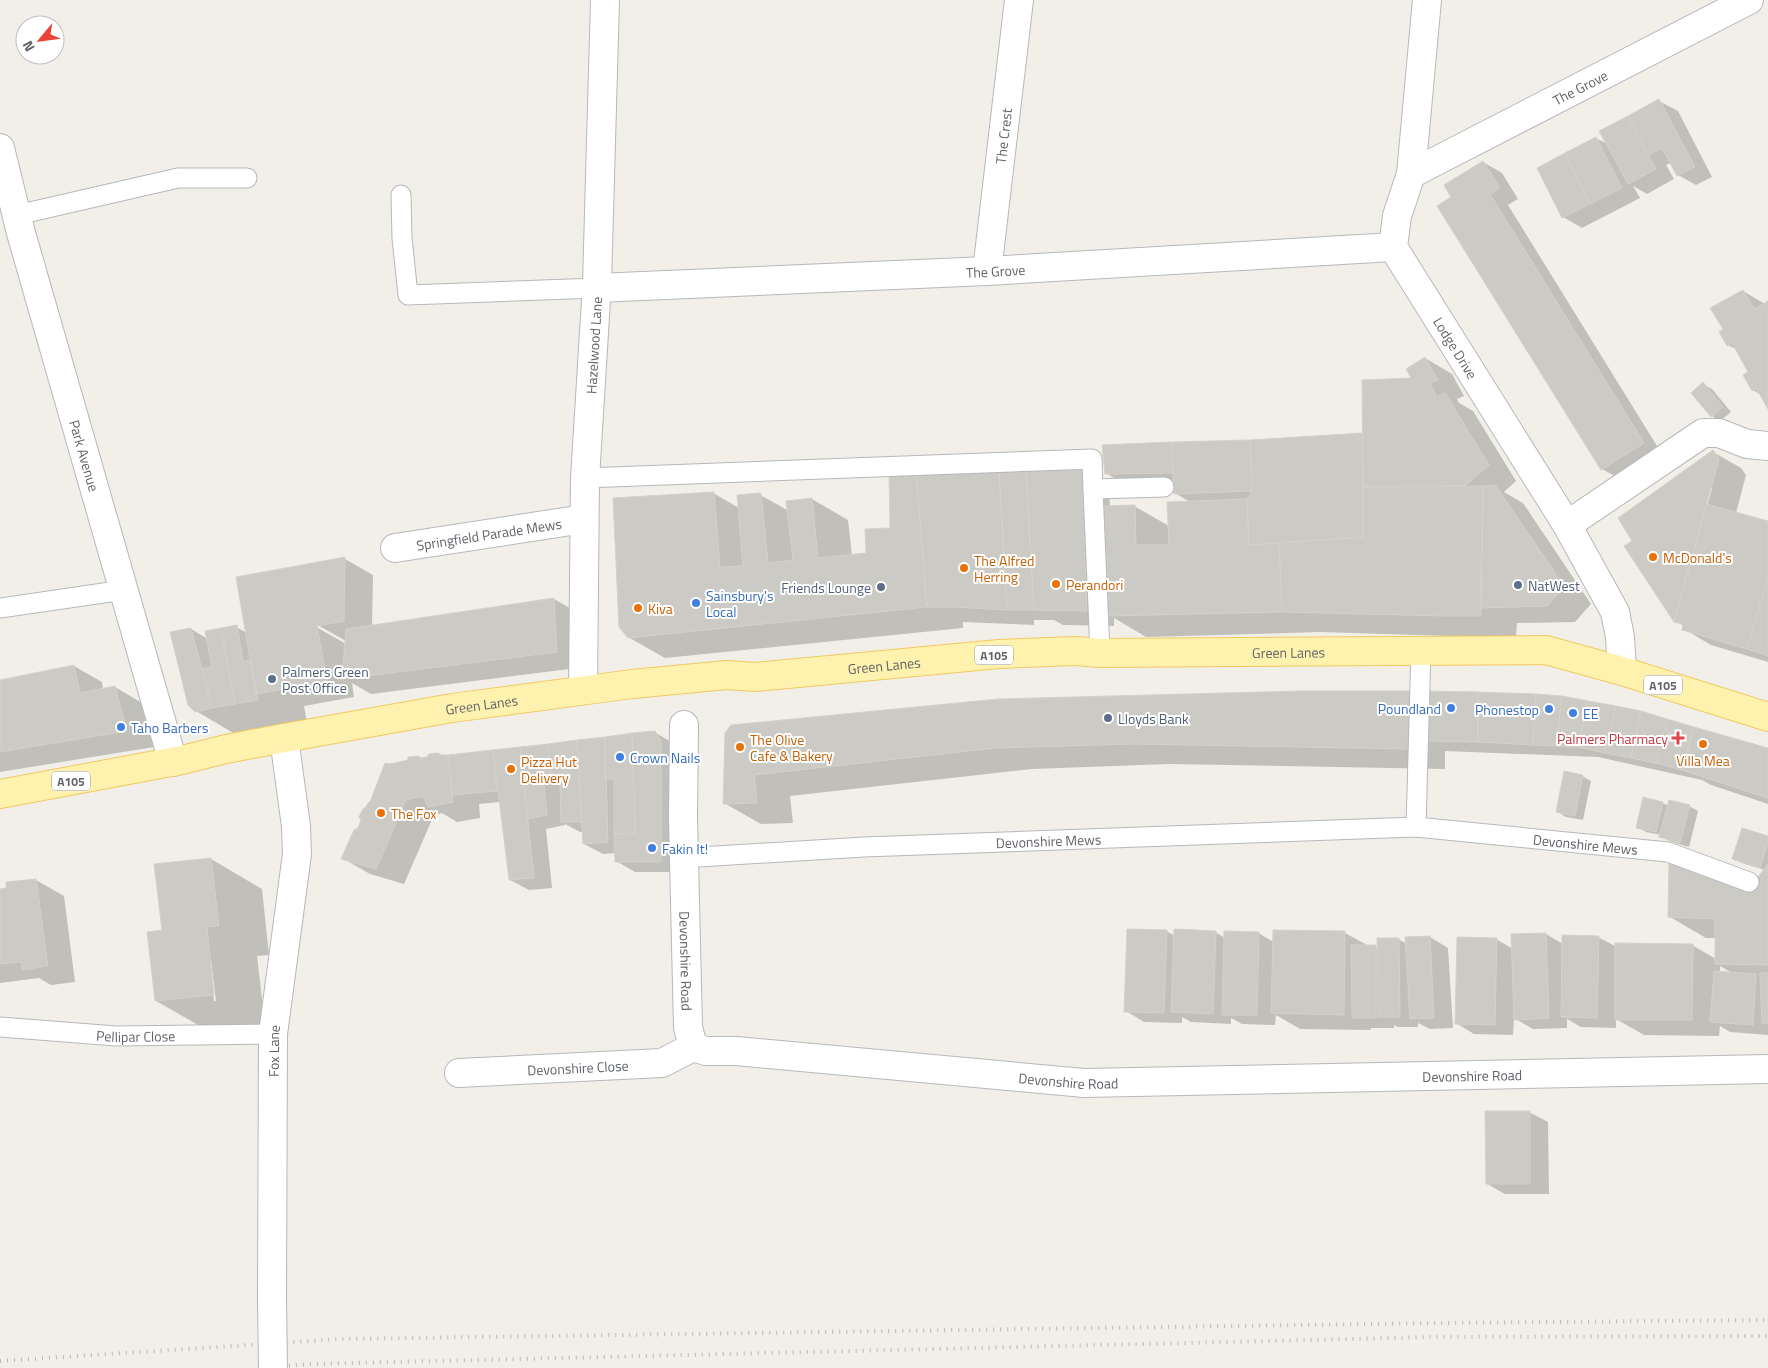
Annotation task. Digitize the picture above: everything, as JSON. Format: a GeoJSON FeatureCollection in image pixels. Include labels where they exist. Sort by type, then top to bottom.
{"type":"FeatureCollection","features":[{"type":"Feature","properties":{"kind":"main road","name":"Green Lanes"},"geometry":{"type":"LineString","coordinates":[[0,794],[173,762],[284,738],[452,708],[680,679],[727,675],[755,677],[999,654],[1076,651],[1100,653],[1546,650],[1768,718]]}},
{"type":"Feature","properties":{"kind":"street","name":"Hazelwood Lane"},"geometry":{"type":"LineString","coordinates":[[583,690],[585,478],[597,288],[604,0]]}},
{"type":"Feature","properties":{"kind":"street","name":"The Crest"},"geometry":{"type":"LineString","coordinates":[[987,271],[1019,0]]}},
{"type":"Feature","properties":{"kind":"street"},"geometry":{"type":"LineString","coordinates":[[1393,247],[1397,216],[1411,174],[1427,0]]}},
{"type":"Feature","properties":{"kind":"street","name":"The Grove"},"geometry":{"type":"LineString","coordinates":[[1411,174],[1749,0]]}},
{"type":"Feature","properties":{"kind":"street","name":"Park Avenue"},"geometry":{"type":"LineString","coordinates":[[0,148],[16,214],[173,762]]}},
{"type":"Feature","properties":{"kind":"street","name":"The Grove"},"geometry":{"type":"LineString","coordinates":[[597,288],[987,271],[1393,247]]}},
{"type":"Feature","properties":{"kind":"street","name":"Lodge Drive"},"geometry":{"type":"LineString","coordinates":[[1393,247],[1567,525],[1616,612],[1622,672]]}},
{"type":"Feature","properties":{"kind":"street"},"geometry":{"type":"LineString","coordinates":[[1567,525],[1703,433],[1719,432],[1752,446]]}},
{"type":"Feature","properties":{"kind":"street","name":"Springfield Parade Mews"},"geometry":{"type":"LineString","coordinates":[[395,548],[584,519]]}},
{"type":"Feature","properties":{"kind":"street","name":"Devonshire Road"},"geometry":{"type":"LineString","coordinates":[[684,725],[683,858],[688,1027],[693,1047],[706,1052],[736,1051],[1084,1083],[1768,1069]]}},
{"type":"Feature","properties":{"kind":"street","name":"Fox Lane"},"geometry":{"type":"LineString","coordinates":[[273,1368],[271,1248],[273,1034],[296,854],[296,826],[284,738]]}},
{"type":"Feature","properties":{"kind":"street","name":"Devonshire Close"},"geometry":{"type":"LineString","coordinates":[[459,1073],[662,1063],[693,1047]]}},
{"type":"Feature","properties":{"kind":"lane"},"geometry":{"type":"LineString","coordinates":[[16,214],[178,178],[247,178]]}},
{"type":"Feature","properties":{"kind":"lane"},"geometry":{"type":"LineString","coordinates":[[401,195],[402,238],[408,295],[597,288]]}},
{"type":"Feature","properties":{"kind":"lane"},"geometry":{"type":"LineString","coordinates":[[585,478],[1092,459],[1100,653]]}},
{"type":"Feature","properties":{"kind":"lane"},"geometry":{"type":"LineString","coordinates":[[1093,489],[1164,487]]}},
{"type":"Feature","properties":{"kind":"lane"},"geometry":{"type":"LineString","coordinates":[[0,608],[124,590]]}},
{"type":"Feature","properties":{"kind":"lane"},"geometry":{"type":"LineString","coordinates":[[1416,827],[1420,650]]}},
{"type":"Feature","properties":{"kind":"lane","name":"Devonshire Mews"},"geometry":{"type":"LineString","coordinates":[[683,858],[864,847],[1416,827],[1668,852],[1749,882]]}},
{"type":"Feature","properties":{"kind":"lane","name":"Pellipar Close"},"geometry":{"type":"LineString","coordinates":[[0,1027],[116,1036],[273,1034]]}},
{"type":"Feature","properties":{"kind":"building"},"geometry":{"type":"Polygon","coordinates":[[[1659,99],[1695,167],[1677,176],[1662,148],[1648,155],[1628,116],[1659,99]]]}},
{"type":"Feature","properties":{"kind":"building"},"geometry":{"type":"Polygon","coordinates":[[[1628,116],[1656,169],[1628,184],[1599,131],[1628,116]]]}},
{"type":"Feature","properties":{"kind":"building"},"geometry":{"type":"Polygon","coordinates":[[[1596,137],[1622,188],[1590,204],[1565,153],[1596,137]]]}},
{"type":"Feature","properties":{"kind":"building"},"geometry":{"type":"Polygon","coordinates":[[[1565,153],[1590,204],[1562,218],[1537,168],[1565,153]]]}},
{"type":"Feature","properties":{"kind":"building"},"geometry":{"type":"Polygon","coordinates":[[[1483,161],[1500,188],[1490,194],[1644,443],[1601,470],[1437,206],[1451,197],[1444,185],[1483,161]]]}},
{"type":"Feature","properties":{"kind":"building"},"geometry":{"type":"Polygon","coordinates":[[[1743,290],[1754,309],[1768,301],[1768,409],[1756,388],[1752,391],[1743,375],[1748,372],[1732,343],[1727,346],[1719,332],[1723,329],[1710,308],[1743,290]]]}},
{"type":"Feature","properties":{"kind":"building"},"geometry":{"type":"Polygon","coordinates":[[[1425,357],[1438,380],[1430,383],[1437,397],[1445,393],[1489,465],[1465,486],[1363,487],[1362,380],[1411,378],[1406,369],[1425,357]]]}},
{"type":"Feature","properties":{"kind":"building"},"geometry":{"type":"Polygon","coordinates":[[[1703,382],[1723,407],[1711,417],[1691,393],[1703,382]]]}},
{"type":"Feature","properties":{"kind":"building"},"geometry":{"type":"Polygon","coordinates":[[[1362,433],[1363,537],[1249,545],[1247,499],[1252,491],[1250,440],[1362,433]]]}},
{"type":"Feature","properties":{"kind":"building"},"geometry":{"type":"Polygon","coordinates":[[[1250,440],[1252,491],[1174,494],[1172,442],[1250,440]]]}},
{"type":"Feature","properties":{"kind":"building"},"geometry":{"type":"Polygon","coordinates":[[[1172,442],[1173,473],[1105,474],[1102,445],[1172,442]]]}},
{"type":"Feature","properties":{"kind":"building"},"geometry":{"type":"Polygon","coordinates":[[[1713,450],[1719,459],[1674,622],[1624,546],[1632,541],[1618,518],[1713,450]]]}},
{"type":"Feature","properties":{"kind":"building"},"geometry":{"type":"Polygon","coordinates":[[[1082,470],[1087,611],[1034,610],[1026,471],[1082,470]]]}},
{"type":"Feature","properties":{"kind":"building"},"geometry":{"type":"Polygon","coordinates":[[[999,471],[1007,610],[927,607],[916,472],[999,471]]]}},
{"type":"Feature","properties":{"kind":"building"},"geometry":{"type":"Polygon","coordinates":[[[999,471],[1026,471],[1034,610],[1007,610],[999,471]]]}},
{"type":"Feature","properties":{"kind":"building"},"geometry":{"type":"Polygon","coordinates":[[[916,472],[927,607],[628,638],[619,627],[613,498],[714,492],[720,567],[743,566],[737,495],[761,493],[768,563],[793,560],[786,501],[812,498],[818,558],[866,553],[865,529],[890,528],[889,473],[916,472]]]}},
{"type":"Feature","properties":{"kind":"building"},"geometry":{"type":"Polygon","coordinates":[[[1495,485],[1564,587],[1547,606],[1480,608],[1483,486],[1495,485]]]}},
{"type":"Feature","properties":{"kind":"building"},"geometry":{"type":"Polygon","coordinates":[[[1483,486],[1481,616],[1282,612],[1279,543],[1363,537],[1363,487],[1483,486]]]}},
{"type":"Feature","properties":{"kind":"building"},"geometry":{"type":"Polygon","coordinates":[[[1247,499],[1249,545],[1279,543],[1282,612],[1109,616],[1104,506],[1135,505],[1136,545],[1169,545],[1167,502],[1247,499]]]}},
{"type":"Feature","properties":{"kind":"building"},"geometry":{"type":"Polygon","coordinates":[[[1706,504],[1768,521],[1768,578],[1747,649],[1682,630],[1683,624],[1674,622],[1706,504]]]}},
{"type":"Feature","properties":{"kind":"building"},"geometry":{"type":"Polygon","coordinates":[[[345,557],[344,621],[317,626],[327,681],[256,694],[236,577],[345,557]]]}},
{"type":"Feature","properties":{"kind":"building"},"geometry":{"type":"Polygon","coordinates":[[[1768,578],[1768,656],[1747,649],[1768,578]]]}},
{"type":"Feature","properties":{"kind":"building"},"geometry":{"type":"Polygon","coordinates":[[[554,598],[557,652],[342,679],[346,629],[554,598]]]}},
{"type":"Feature","properties":{"kind":"building"},"geometry":{"type":"Polygon","coordinates":[[[237,625],[243,661],[251,660],[258,700],[235,704],[221,628],[237,625]]]}},
{"type":"Feature","properties":{"kind":"building"},"geometry":{"type":"Polygon","coordinates":[[[191,628],[212,708],[195,712],[188,705],[170,632],[191,628]]]}},
{"type":"Feature","properties":{"kind":"building"},"geometry":{"type":"Polygon","coordinates":[[[221,628],[235,704],[212,708],[202,669],[212,667],[205,631],[221,628]]]}},
{"type":"Feature","properties":{"kind":"building"},"geometry":{"type":"Polygon","coordinates":[[[74,665],[80,693],[115,686],[127,731],[0,752],[0,680],[74,665]]]}},
{"type":"Feature","properties":{"kind":"building"},"geometry":{"type":"Polygon","coordinates":[[[1300,691],[1410,691],[1409,749],[1132,744],[995,748],[754,775],[757,803],[723,804],[725,733],[731,725],[998,699],[1300,691]]]}},
{"type":"Feature","properties":{"kind":"building"},"geometry":{"type":"Polygon","coordinates":[[[1425,691],[1478,692],[1478,742],[1424,741],[1425,691]]]}},
{"type":"Feature","properties":{"kind":"building"},"geometry":{"type":"Polygon","coordinates":[[[1478,692],[1536,694],[1533,745],[1478,742],[1478,692]]]}},
{"type":"Feature","properties":{"kind":"building"},"geometry":{"type":"Polygon","coordinates":[[[1536,694],[1562,696],[1556,746],[1533,745],[1536,694]]]}},
{"type":"Feature","properties":{"kind":"building"},"geometry":{"type":"Polygon","coordinates":[[[1562,696],[1588,701],[1578,747],[1556,746],[1562,696]]]}},
{"type":"Feature","properties":{"kind":"building"},"geometry":{"type":"Polygon","coordinates":[[[1588,701],[1616,706],[1605,753],[1578,747],[1588,701]]]}},
{"type":"Feature","properties":{"kind":"building"},"geometry":{"type":"Polygon","coordinates":[[[1616,706],[1641,711],[1631,758],[1605,753],[1616,706]]]}},
{"type":"Feature","properties":{"kind":"building"},"geometry":{"type":"Polygon","coordinates":[[[1641,711],[1667,719],[1656,763],[1631,758],[1641,711]]]}},
{"type":"Feature","properties":{"kind":"building"},"geometry":{"type":"Polygon","coordinates":[[[1667,719],[1694,727],[1682,770],[1656,763],[1667,719]]]}},
{"type":"Feature","properties":{"kind":"building"},"geometry":{"type":"Polygon","coordinates":[[[1694,727],[1768,748],[1768,798],[1682,770],[1694,727]]]}},
{"type":"Feature","properties":{"kind":"building"},"geometry":{"type":"Polygon","coordinates":[[[655,731],[661,741],[661,862],[615,862],[614,834],[635,833],[632,733],[655,731]]]}},
{"type":"Feature","properties":{"kind":"building"},"geometry":{"type":"Polygon","coordinates":[[[632,733],[635,833],[614,834],[614,779],[605,779],[605,737],[632,733]]]}},
{"type":"Feature","properties":{"kind":"building"},"geometry":{"type":"Polygon","coordinates":[[[605,737],[608,842],[583,844],[577,740],[605,737]]]}},
{"type":"Feature","properties":{"kind":"building"},"geometry":{"type":"Polygon","coordinates":[[[577,740],[582,822],[561,822],[560,783],[552,784],[548,744],[577,740]]]}},
{"type":"Feature","properties":{"kind":"building"},"geometry":{"type":"Polygon","coordinates":[[[548,744],[552,784],[544,785],[547,815],[528,819],[520,747],[548,744]]]}},
{"type":"Feature","properties":{"kind":"building"},"geometry":{"type":"Polygon","coordinates":[[[520,747],[534,878],[509,880],[493,750],[520,747]]]}},
{"type":"Feature","properties":{"kind":"building"},"geometry":{"type":"Polygon","coordinates":[[[493,750],[497,791],[452,795],[448,755],[493,750]]]}},
{"type":"Feature","properties":{"kind":"building","name":"The Fox"},"geometry":{"type":"Polygon","coordinates":[[[438,753],[448,755],[453,802],[428,807],[423,796],[406,800],[376,869],[341,859],[354,830],[358,828],[361,820],[359,817],[363,809],[370,802],[385,763],[390,764],[408,760],[408,757],[419,756],[420,758],[438,753]]]}},
{"type":"Feature","properties":{"kind":"building"},"geometry":{"type":"Polygon","coordinates":[[[1564,771],[1583,775],[1575,816],[1556,812],[1564,771]]]}},
{"type":"Feature","properties":{"kind":"building"},"geometry":{"type":"Polygon","coordinates":[[[1643,797],[1663,802],[1656,832],[1636,828],[1643,797]]]}},
{"type":"Feature","properties":{"kind":"building"},"geometry":{"type":"Polygon","coordinates":[[[1669,800],[1690,805],[1680,843],[1659,837],[1669,800]]]}},
{"type":"Feature","properties":{"kind":"building"},"geometry":{"type":"Polygon","coordinates":[[[1742,828],[1768,836],[1760,868],[1732,859],[1742,828]]]}},
{"type":"Feature","properties":{"kind":"building"},"geometry":{"type":"Polygon","coordinates":[[[211,858],[219,926],[207,927],[214,995],[155,1001],[147,932],[162,930],[154,864],[211,858]]]}},
{"type":"Feature","properties":{"kind":"building"},"geometry":{"type":"Polygon","coordinates":[[[1669,860],[1751,886],[1768,864],[1768,965],[1715,964],[1715,919],[1668,917],[1669,860]]]}},
{"type":"Feature","properties":{"kind":"building"},"geometry":{"type":"Polygon","coordinates":[[[36,879],[48,966],[22,970],[21,962],[0,964],[0,889],[6,888],[6,882],[36,879]]]}},
{"type":"Feature","properties":{"kind":"building"},"geometry":{"type":"Polygon","coordinates":[[[1127,929],[1167,930],[1164,1013],[1124,1012],[1127,929]]]}},
{"type":"Feature","properties":{"kind":"building"},"geometry":{"type":"Polygon","coordinates":[[[1174,929],[1216,931],[1213,1014],[1171,1012],[1174,929]]]}},
{"type":"Feature","properties":{"kind":"building"},"geometry":{"type":"Polygon","coordinates":[[[1273,930],[1345,931],[1344,1015],[1271,1013],[1273,930]]]}},
{"type":"Feature","properties":{"kind":"building"},"geometry":{"type":"Polygon","coordinates":[[[1224,931],[1259,932],[1257,1015],[1222,1015],[1224,931]]]}},
{"type":"Feature","properties":{"kind":"building"},"geometry":{"type":"Polygon","coordinates":[[[1546,933],[1549,1018],[1514,1020],[1511,934],[1546,933]]]}},
{"type":"Feature","properties":{"kind":"building"},"geometry":{"type":"Polygon","coordinates":[[[1562,935],[1599,936],[1597,1018],[1561,1017],[1562,935]]]}},
{"type":"Feature","properties":{"kind":"building"},"geometry":{"type":"Polygon","coordinates":[[[1430,936],[1434,1018],[1410,1019],[1405,937],[1430,936]]]}},
{"type":"Feature","properties":{"kind":"building"},"geometry":{"type":"Polygon","coordinates":[[[1457,937],[1497,938],[1495,1025],[1455,1024],[1457,937]]]}},
{"type":"Feature","properties":{"kind":"building"},"geometry":{"type":"Polygon","coordinates":[[[1377,938],[1399,938],[1400,1017],[1378,1017],[1377,938]]]}},
{"type":"Feature","properties":{"kind":"building"},"geometry":{"type":"Polygon","coordinates":[[[1615,943],[1693,944],[1692,1020],[1615,1020],[1615,943]]]}},
{"type":"Feature","properties":{"kind":"building"},"geometry":{"type":"Polygon","coordinates":[[[1351,945],[1376,945],[1376,1018],[1352,1018],[1351,945]]]}},
{"type":"Feature","properties":{"kind":"building"},"geometry":{"type":"Polygon","coordinates":[[[1714,971],[1756,974],[1753,1025],[1710,1022],[1714,971]]]}},
{"type":"Feature","properties":{"kind":"building"},"geometry":{"type":"Polygon","coordinates":[[[1760,973],[1768,973],[1768,1023],[1762,1023],[1760,973]]]}},
{"type":"Feature","properties":{"kind":"building"},"geometry":{"type":"Polygon","coordinates":[[[1485,1111],[1530,1111],[1530,1184],[1486,1184],[1485,1111]]]}},
{"type":"Feature","properties":{"kind":"railway"},"geometry":{"type":"LineString","coordinates":[[0,1361],[341,1339],[1768,1320]]}},
{"type":"Feature","properties":{"kind":"railway"},"geometry":{"type":"LineString","coordinates":[[261,1368],[311,1364],[1434,1337],[1768,1336]]}},
{"type":"Feature","properties":{"kind":"place","name":"McDonald's"},"geometry":{"type":"Point","coordinates":[1653,557]}},
{"type":"Feature","properties":{"kind":"place","name":"The Alfred Herring"},"geometry":{"type":"Point","coordinates":[964,568]}},
{"type":"Feature","properties":{"kind":"place","name":"Perandori"},"geometry":{"type":"Point","coordinates":[1056,584]}},
{"type":"Feature","properties":{"kind":"place","name":"NatWest"},"geometry":{"type":"Point","coordinates":[1518,585]}},
{"type":"Feature","properties":{"kind":"place","name":"Friends Lounge"},"geometry":{"type":"Point","coordinates":[881,587]}},
{"type":"Feature","properties":{"kind":"place","name":"Sainsbury's Local"},"geometry":{"type":"Point","coordinates":[696,603]}},
{"type":"Feature","properties":{"kind":"place","name":"Kiva"},"geometry":{"type":"Point","coordinates":[638,608]}},
{"type":"Feature","properties":{"kind":"place","name":"Palmers Green Post Office"},"geometry":{"type":"Point","coordinates":[272,679]}},
{"type":"Feature","properties":{"kind":"place","name":"Poundland"},"geometry":{"type":"Point","coordinates":[1451,708]}},
{"type":"Feature","properties":{"kind":"place","name":"Phonestop"},"geometry":{"type":"Point","coordinates":[1549,709]}},
{"type":"Feature","properties":{"kind":"place","name":"EE"},"geometry":{"type":"Point","coordinates":[1573,713]}},
{"type":"Feature","properties":{"kind":"place","name":"Lloyds Bank"},"geometry":{"type":"Point","coordinates":[1108,718]}},
{"type":"Feature","properties":{"kind":"place","name":"Taho Barbers"},"geometry":{"type":"Point","coordinates":[121,727]}},
{"type":"Feature","properties":{"kind":"place","name":"Palmers Pharmacy"},"geometry":{"type":"Point","coordinates":[1678,738]}},
{"type":"Feature","properties":{"kind":"place","name":"Villa Mea"},"geometry":{"type":"Point","coordinates":[1703,744]}},
{"type":"Feature","properties":{"kind":"place","name":"The Olive Cafe & Bakery"},"geometry":{"type":"Point","coordinates":[740,747]}},
{"type":"Feature","properties":{"kind":"place","name":"Crown Nails"},"geometry":{"type":"Point","coordinates":[620,757]}},
{"type":"Feature","properties":{"kind":"place","name":"Pizza Hut Delivery"},"geometry":{"type":"Point","coordinates":[511,769]}},
{"type":"Feature","properties":{"kind":"place","name":"The Fox"},"geometry":{"type":"Point","coordinates":[381,813]}},
{"type":"Feature","properties":{"kind":"place","name":"Fakin It!"},"geometry":{"type":"Point","coordinates":[652,848]}}]}
